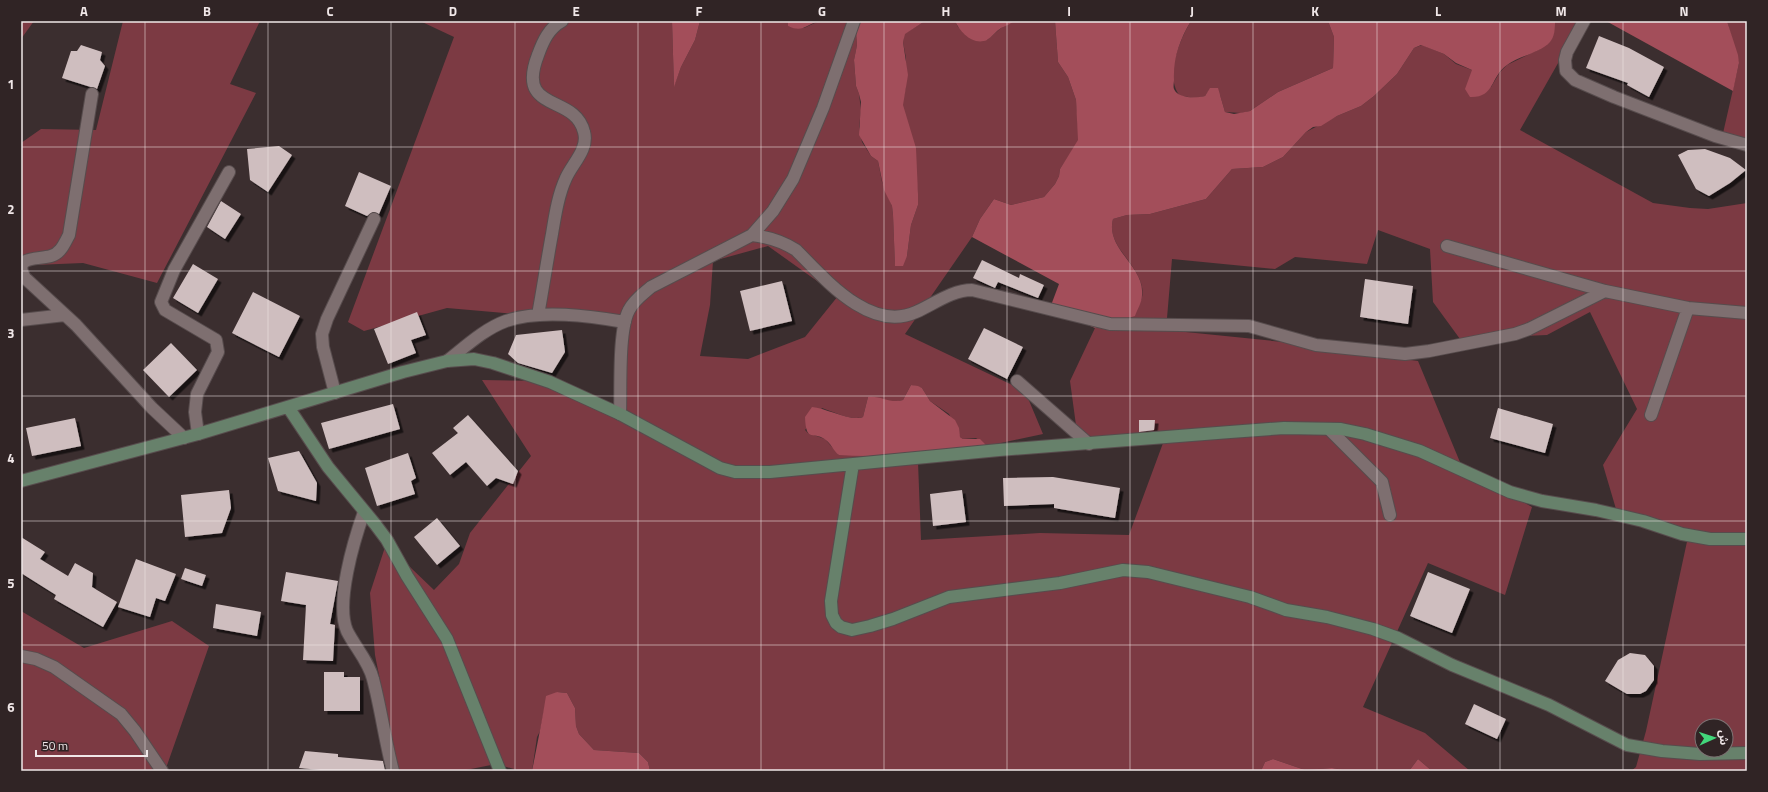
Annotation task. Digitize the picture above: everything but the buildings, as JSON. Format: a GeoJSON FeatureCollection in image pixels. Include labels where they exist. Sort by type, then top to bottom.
{"type":"FeatureCollection","features":[{"type":"Feature","properties":{"kind":"street"},"geometry":{"type":"LineString","coordinates":[[538,315],[556,209],[566,179],[583,147],[585,133],[580,121],[566,110],[537,92],[532,82],[533,66],[545,39],[554,26],[562,21]]}},
{"type":"Feature","properties":{"kind":"street"},"geometry":{"type":"LineString","coordinates":[[620,414],[623,337],[625,322],[629,310],[639,297],[650,287],[752,235],[784,195],[793,179],[823,108],[854,21]]}},
{"type":"Feature","properties":{"kind":"street"},"geometry":{"type":"LineString","coordinates":[[1584,21],[1565,60],[1566,71],[1575,80],[1614,98],[1715,136],[1747,145]]}},
{"type":"Feature","properties":{"kind":"street"},"geometry":{"type":"LineString","coordinates":[[92,94],[69,235],[62,249],[52,256],[25,261],[22,265],[21,271],[23,278],[65,315],[152,408],[184,438]]}},
{"type":"Feature","properties":{"kind":"street"},"geometry":{"type":"LineString","coordinates":[[198,434],[194,404],[197,394],[218,352],[218,346],[216,340],[165,310],[161,302],[174,270],[229,172]]}},
{"type":"Feature","properties":{"kind":"street"},"geometry":{"type":"LineString","coordinates":[[335,393],[323,346],[322,334],[327,319],[374,219]]}},
{"type":"Feature","properties":{"kind":"street"},"geometry":{"type":"LineString","coordinates":[[752,235],[774,239],[792,248],[847,298],[869,311],[880,314],[901,317],[914,313],[958,291],[972,290],[1110,324],[1249,326],[1316,345],[1405,354],[1424,352],[1515,334],[1529,329],[1605,291]]}},
{"type":"Feature","properties":{"kind":"street"},"geometry":{"type":"LineString","coordinates":[[1446,246],[1605,291],[1688,308],[1747,313]]}},
{"type":"Feature","properties":{"kind":"street"},"geometry":{"type":"LineString","coordinates":[[1651,415],[1688,308]]}},
{"type":"Feature","properties":{"kind":"street"},"geometry":{"type":"LineString","coordinates":[[21,320],[65,315]]}},
{"type":"Feature","properties":{"kind":"street"},"geometry":{"type":"LineString","coordinates":[[447,361],[487,331],[506,321],[538,315],[593,317],[625,322]]}},
{"type":"Feature","properties":{"kind":"street"},"geometry":{"type":"LineString","coordinates":[[21,481],[184,438],[447,361],[474,359],[493,363],[550,382],[620,414],[704,461],[720,468],[735,472],[770,472],[1238,431],[1284,428],[1329,429],[1365,434],[1420,451],[1510,492],[1542,501],[1596,510],[1643,521],[1682,534],[1710,539],[1747,539]]}},
{"type":"Feature","properties":{"kind":"street"},"geometry":{"type":"LineString","coordinates":[[1017,382],[1089,444]]}},
{"type":"Feature","properties":{"kind":"street"},"geometry":{"type":"LineString","coordinates":[[288,407],[328,467],[387,540],[407,576],[447,639],[500,771]]}},
{"type":"Feature","properties":{"kind":"street"},"geometry":{"type":"LineString","coordinates":[[1329,429],[1382,482],[1390,515]]}},
{"type":"Feature","properties":{"kind":"street"},"geometry":{"type":"LineString","coordinates":[[853,464],[831,601],[832,615],[836,623],[846,629],[852,630],[870,626],[956,596],[1060,583],[1123,570],[1148,572],[1250,597],[1286,610],[1327,617],[1386,633],[1452,665],[1549,705],[1627,745],[1662,751],[1700,754],[1747,753]]}},
{"type":"Feature","properties":{"kind":"street"},"geometry":{"type":"LineString","coordinates":[[364,512],[355,536],[348,569],[344,605],[345,618],[347,629],[373,677],[393,771]]}},
{"type":"Feature","properties":{"kind":"street"},"geometry":{"type":"LineString","coordinates":[[21,656],[36,659],[54,667],[121,714],[135,731],[162,771]]}},
{"type":"Feature","properties":{"kind":"shaded area"},"geometry":{"type":"Polygon","coordinates":[[[21,21],[34,21],[21,39],[21,21]]]}},
{"type":"Feature","properties":{"kind":"shaded area"},"geometry":{"type":"Polygon","coordinates":[[[123,21],[260,21],[230,84],[256,93],[157,283],[83,263],[35,265],[21,258],[21,143],[41,129],[96,130],[123,21]]]}},
{"type":"Feature","properties":{"kind":"shaded area"},"geometry":{"type":"Polygon","coordinates":[[[420,21],[672,21],[674,86],[681,67],[695,40],[700,21],[788,21],[788,26],[804,28],[819,21],[852,21],[856,32],[857,45],[854,60],[856,86],[859,94],[861,110],[859,127],[862,142],[871,156],[878,161],[882,182],[892,206],[895,265],[907,256],[911,225],[918,205],[912,138],[902,105],[906,86],[906,58],[903,42],[904,34],[925,21],[955,21],[958,27],[987,40],[1001,28],[1015,21],[1055,21],[1058,62],[1068,77],[1076,100],[1079,140],[1060,169],[1059,176],[1055,184],[1044,197],[1011,205],[994,199],[980,219],[972,237],[905,334],[1025,391],[1043,434],[987,446],[976,438],[963,439],[960,437],[949,414],[930,401],[922,388],[911,385],[903,400],[894,402],[868,397],[863,417],[848,417],[822,408],[805,430],[808,433],[825,439],[839,455],[871,455],[918,462],[921,540],[1040,533],[1129,535],[1166,435],[1078,440],[1070,381],[1095,328],[1125,317],[1139,304],[1142,296],[1142,286],[1137,274],[1115,241],[1112,227],[1113,219],[1127,215],[1150,214],[1206,199],[1232,169],[1263,167],[1283,157],[1306,132],[1337,116],[1361,106],[1374,96],[1397,74],[1414,48],[1422,45],[1444,54],[1456,64],[1472,70],[1491,87],[1500,72],[1507,65],[1540,49],[1551,40],[1554,32],[1555,21],[1582,21],[1520,130],[1653,203],[1708,209],[1747,203],[1747,771],[1631,771],[1636,767],[1646,731],[1688,537],[1616,509],[1603,465],[1637,409],[1590,312],[1547,335],[1460,339],[1433,302],[1430,249],[1378,230],[1367,264],[1295,257],[1275,269],[1172,259],[1166,330],[1283,342],[1418,361],[1462,467],[1532,507],[1505,595],[1428,563],[1363,707],[1425,733],[1470,771],[1432,771],[1418,759],[1409,771],[1350,771],[1332,768],[1305,770],[1273,759],[1265,762],[1261,771],[650,771],[648,762],[639,753],[594,750],[579,734],[576,726],[575,708],[567,693],[557,692],[545,706],[540,731],[537,737],[532,771],[521,771],[496,764],[461,771],[398,771],[375,655],[370,593],[386,544],[434,590],[459,564],[470,533],[531,456],[482,380],[549,381],[616,407],[620,323],[447,308],[364,331],[348,322],[454,37],[420,21]],[[768,246],[713,261],[710,305],[700,356],[748,359],[805,337],[838,296],[768,246]]]}},
{"type":"Feature","properties":{"kind":"shaded area"},"geometry":{"type":"Polygon","coordinates":[[[672,21],[700,21],[695,40],[681,67],[674,87],[672,21]]]}},
{"type":"Feature","properties":{"kind":"shaded area"},"geometry":{"type":"Polygon","coordinates":[[[788,21],[819,21],[804,28],[797,29],[788,26],[788,21]]]}},
{"type":"Feature","properties":{"kind":"shaded area"},"geometry":{"type":"Polygon","coordinates":[[[852,21],[925,21],[905,34],[903,42],[908,75],[903,105],[916,148],[918,205],[911,225],[907,256],[903,266],[895,266],[892,206],[884,190],[878,161],[871,156],[859,135],[861,102],[856,86],[854,60],[857,45],[856,32],[852,21]]]}},
{"type":"Feature","properties":{"kind":"shaded area"},"geometry":{"type":"Polygon","coordinates":[[[955,21],[1015,21],[1001,28],[987,40],[977,41],[968,37],[955,21]]]}},
{"type":"Feature","properties":{"kind":"shaded area"},"geometry":{"type":"Polygon","coordinates":[[[1055,21],[1191,21],[1176,56],[1174,89],[1179,95],[1197,97],[1205,96],[1210,88],[1218,88],[1225,112],[1234,114],[1250,111],[1278,92],[1333,68],[1334,37],[1328,21],[1555,21],[1555,29],[1552,40],[1546,46],[1507,65],[1498,75],[1492,86],[1484,94],[1478,96],[1470,97],[1465,89],[1472,70],[1456,63],[1444,54],[1421,45],[1414,48],[1397,74],[1374,96],[1361,106],[1337,116],[1321,126],[1313,127],[1306,132],[1283,157],[1263,167],[1232,169],[1206,199],[1150,214],[1127,215],[1113,219],[1112,230],[1115,239],[1119,249],[1138,275],[1141,285],[1142,298],[1135,316],[1095,328],[1050,308],[1059,284],[972,237],[980,219],[994,199],[1011,205],[1044,197],[1055,184],[1059,176],[1060,169],[1078,140],[1076,100],[1068,77],[1058,62],[1055,21]]]}},
{"type":"Feature","properties":{"kind":"shaded area"},"geometry":{"type":"Polygon","coordinates":[[[1191,21],[1328,21],[1334,37],[1333,68],[1278,92],[1250,111],[1241,113],[1225,112],[1220,95],[1210,89],[1205,96],[1197,98],[1180,96],[1175,88],[1173,79],[1175,58],[1182,38],[1191,21]]]}},
{"type":"Feature","properties":{"kind":"shaded area"},"geometry":{"type":"Polygon","coordinates":[[[1606,21],[1727,21],[1738,55],[1739,63],[1733,91],[1606,21]]]}},
{"type":"Feature","properties":{"kind":"shaded area"},"geometry":{"type":"Polygon","coordinates":[[[1727,21],[1747,21],[1747,146],[1721,142],[1739,63],[1727,21]]]}},
{"type":"Feature","properties":{"kind":"shaded area"},"geometry":{"type":"Polygon","coordinates":[[[911,385],[922,388],[930,401],[955,420],[959,428],[960,437],[963,439],[980,439],[987,446],[894,455],[839,455],[827,441],[818,436],[809,434],[807,431],[805,417],[812,407],[852,418],[863,417],[868,397],[877,397],[894,401],[903,400],[911,385]]]}},
{"type":"Feature","properties":{"kind":"shaded area"},"geometry":{"type":"Polygon","coordinates":[[[21,611],[84,648],[172,621],[209,646],[165,771],[21,771],[21,611]]]}},
{"type":"Feature","properties":{"kind":"shaded area"},"geometry":{"type":"Polygon","coordinates":[[[557,692],[567,693],[575,708],[576,726],[579,734],[594,750],[639,753],[648,762],[650,771],[532,771],[546,696],[557,692]]]}},
{"type":"Feature","properties":{"kind":"shaded area"},"geometry":{"type":"Polygon","coordinates":[[[1273,759],[1305,770],[1332,768],[1350,771],[1261,771],[1265,762],[1273,759]]]}},
{"type":"Feature","properties":{"kind":"shaded area"},"geometry":{"type":"Polygon","coordinates":[[[1418,759],[1432,771],[1409,771],[1418,759]]]}}]}
